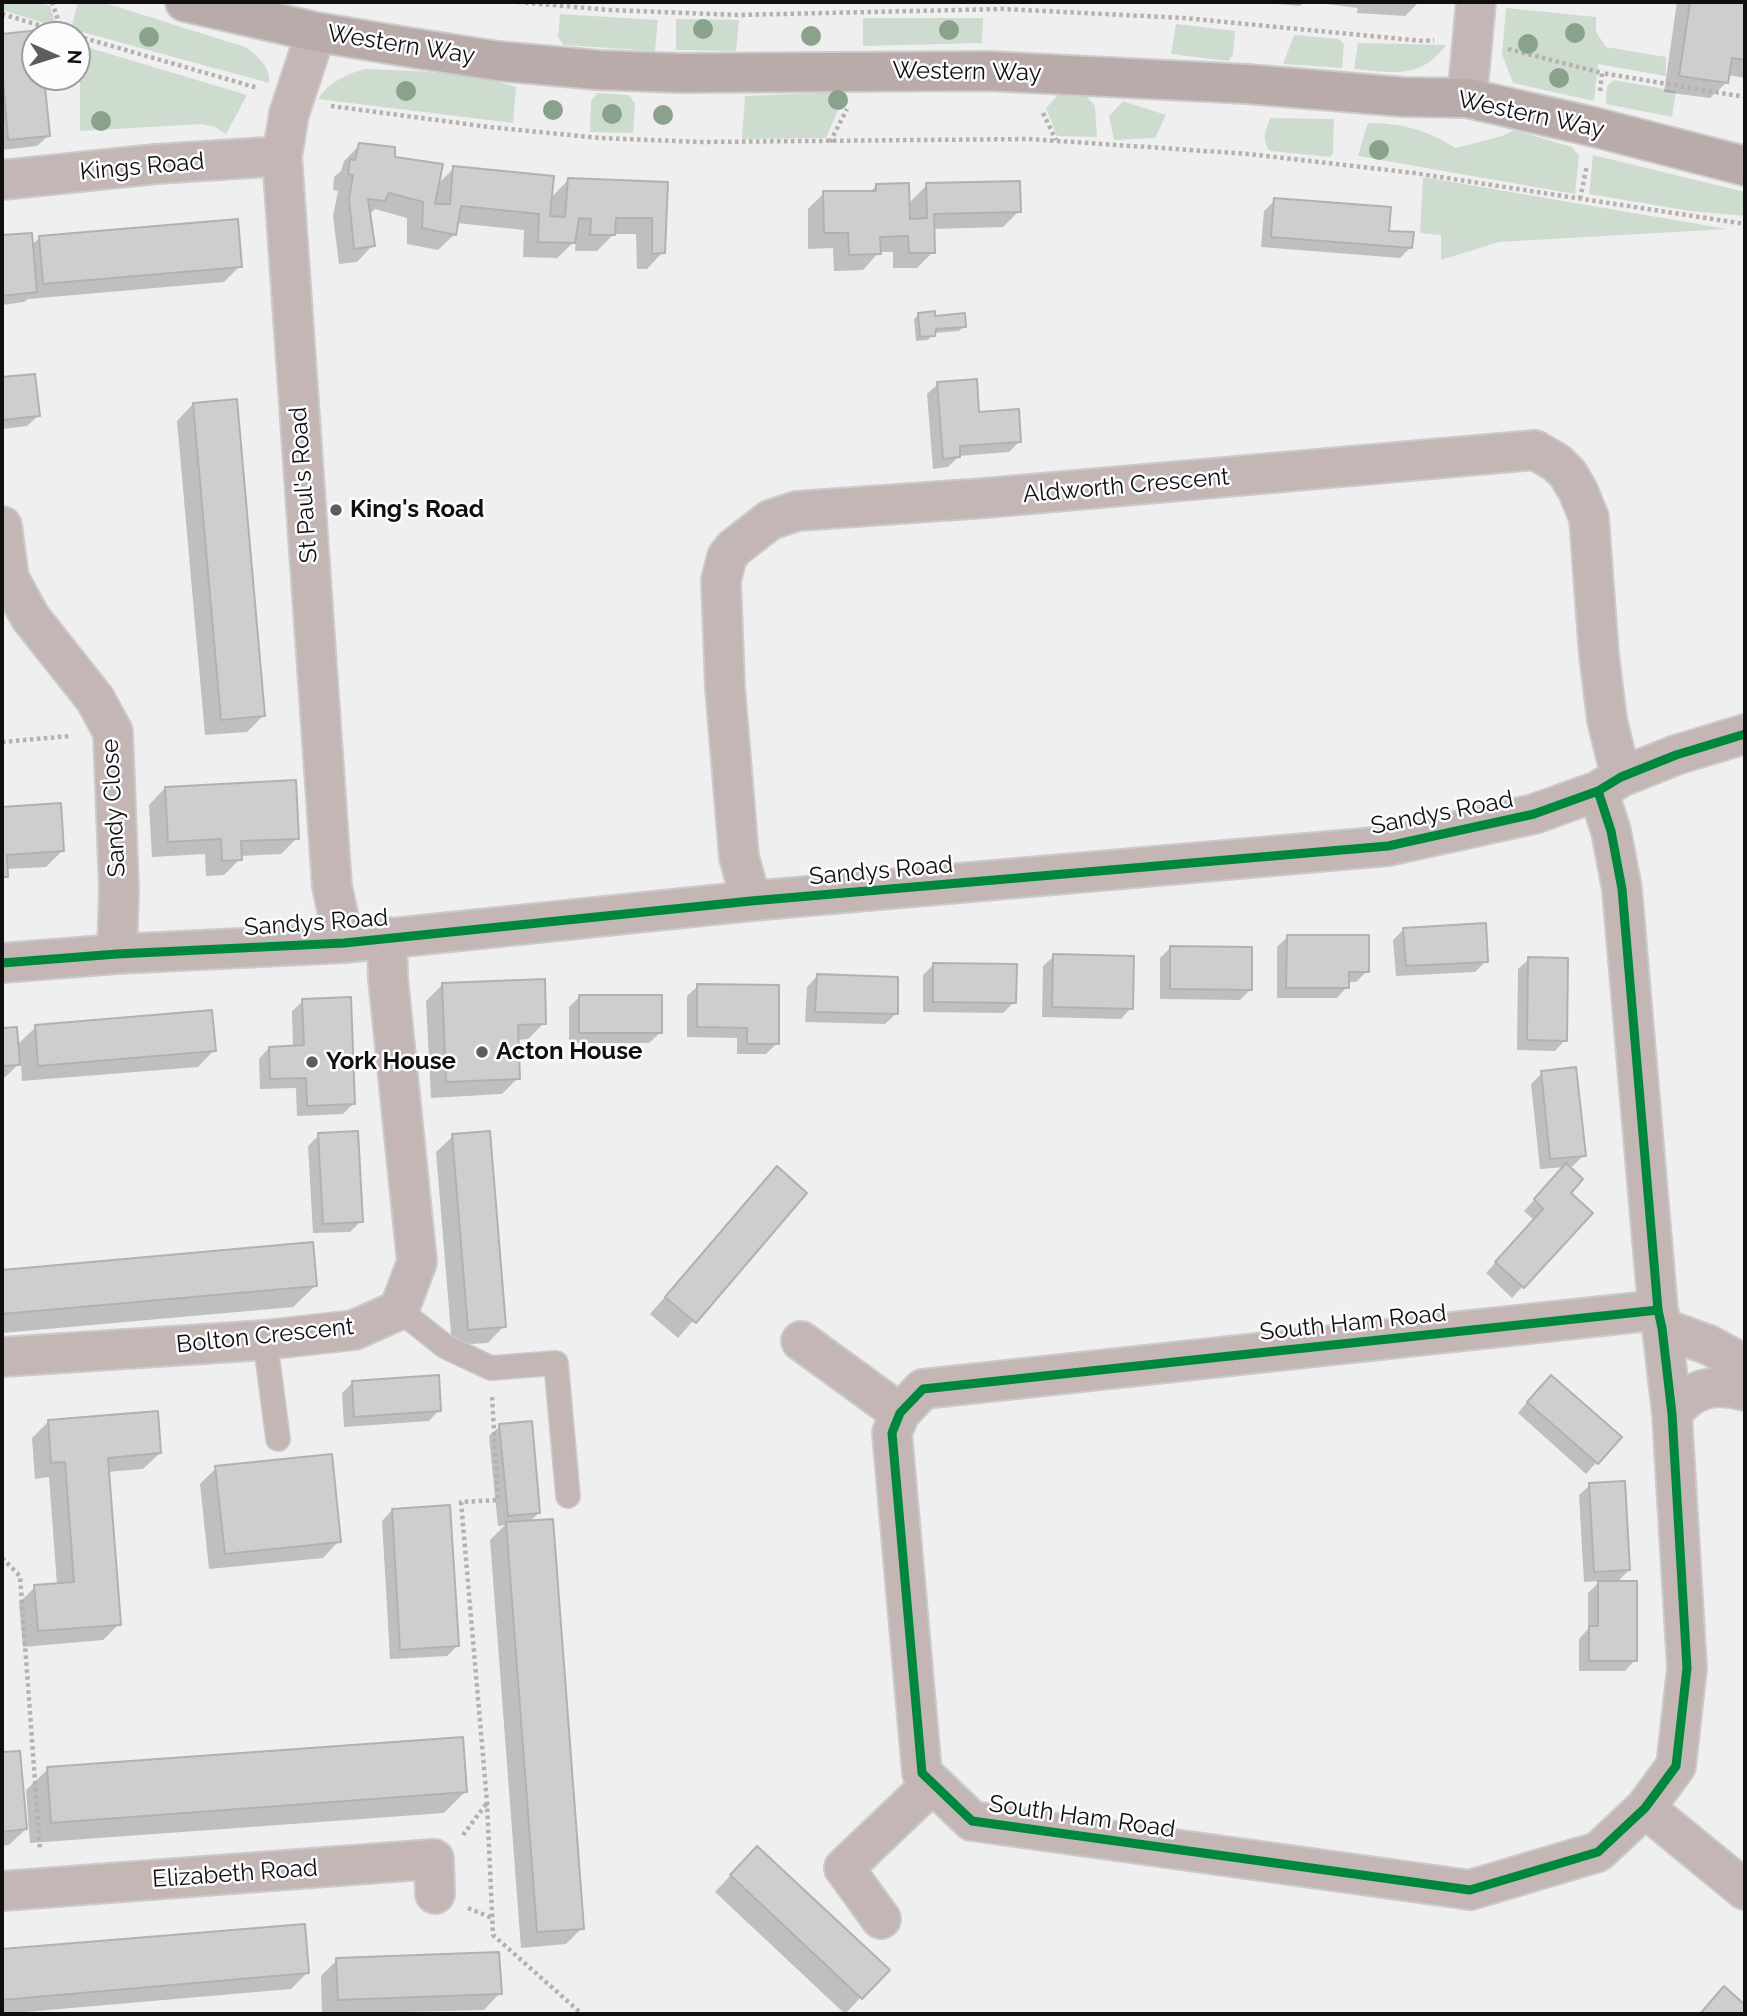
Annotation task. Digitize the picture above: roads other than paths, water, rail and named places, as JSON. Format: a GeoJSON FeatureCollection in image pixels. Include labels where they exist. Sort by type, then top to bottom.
{"type":"FeatureCollection","features":[{"type":"Feature","properties":{"kind":"street","name":"Western Way"},"geometry":{"type":"LineString","coordinates":[[185,2],[316,32],[498,61],[598,70],[680,73],[988,71],[1247,84],[1404,97],[1467,98],[1745,166]]}},
{"type":"Feature","properties":{"kind":"street"},"geometry":{"type":"LineString","coordinates":[[1467,98],[1476,2]]}},
{"type":"Feature","properties":{"kind":"street","name":"St Paul's Road"},"geometry":{"type":"LineString","coordinates":[[316,32],[293,101],[282,156],[332,886],[344,943]]}},
{"type":"Feature","properties":{"kind":"street","name":"Kings Road"},"geometry":{"type":"LineString","coordinates":[[2,180],[156,164],[282,156]]}},
{"type":"Feature","properties":{"kind":"street","name":"Aldworth Crescent"},"geometry":{"type":"LineString","coordinates":[[751,901],[739,857],[725,687],[721,580],[727,557],[734,548],[770,520],[797,511],[985,498],[1535,450],[1557,463],[1568,474],[1589,518],[1599,655],[1607,720],[1609,784]]}},
{"type":"Feature","properties":{"kind":"street","name":"Sandy Close"},"geometry":{"type":"LineString","coordinates":[[2,526],[9,578],[30,617],[95,699],[113,732],[119,889],[117,954]]}},
{"type":"Feature","properties":{"kind":"street","name":"Sandys Road"},"geometry":{"type":"LineString","coordinates":[[2,963],[117,954],[344,943],[751,901],[1388,846],[1534,814],[1676,755],[1745,734]]}},
{"type":"Feature","properties":{"kind":"street","name":"South Ham Road"},"geometry":{"type":"LineString","coordinates":[[1609,784],[1611,831],[1622,889],[1660,1319],[1672,1414],[1687,1668],[1676,1766],[1645,1808],[1598,1852],[1470,1890],[972,1821],[922,1773],[892,1433],[900,1413],[923,1390],[1660,1319],[1745,1365]]}},
{"type":"Feature","properties":{"kind":"street"},"geometry":{"type":"LineString","coordinates":[[387,937],[388,978],[417,1262],[399,1310]]}},
{"type":"Feature","properties":{"kind":"street","name":"Bolton Crescent"},"geometry":{"type":"LineString","coordinates":[[2,1357],[265,1340],[354,1331],[399,1310]]}},
{"type":"Feature","properties":{"kind":"street"},"geometry":{"type":"LineString","coordinates":[[801,1341],[900,1413]]}},
{"type":"Feature","properties":{"kind":"street"},"geometry":{"type":"LineString","coordinates":[[1672,1414],[1681,1402],[1695,1392],[1720,1386],[1745,1391]]}},
{"type":"Feature","properties":{"kind":"street"},"geometry":{"type":"LineString","coordinates":[[881,1919],[844,1868],[932,1784]]}},
{"type":"Feature","properties":{"kind":"street"},"geometry":{"type":"LineString","coordinates":[[1645,1808],[1745,1890]]}},
{"type":"Feature","properties":{"kind":"street","name":"Elizabeth Road"},"geometry":{"type":"LineString","coordinates":[[2,1891],[434,1859],[435,1894]]}},
{"type":"Feature","properties":{"kind":"lane"},"geometry":{"type":"LineString","coordinates":[[399,1310],[446,1348],[491,1368],[556,1363],[568,1496]]}},
{"type":"Feature","properties":{"kind":"lane"},"geometry":{"type":"LineString","coordinates":[[265,1340],[278,1440]]}},
{"type":"Feature","properties":{"kind":"place","name":"King's Road"},"geometry":{"type":"Point","coordinates":[336,510]}},
{"type":"Feature","properties":{"kind":"place","name":"Acton House"},"geometry":{"type":"Point","coordinates":[482,1052]}},
{"type":"Feature","properties":{"kind":"place","name":"York House"},"geometry":{"type":"Point","coordinates":[312,1062]}}]}
